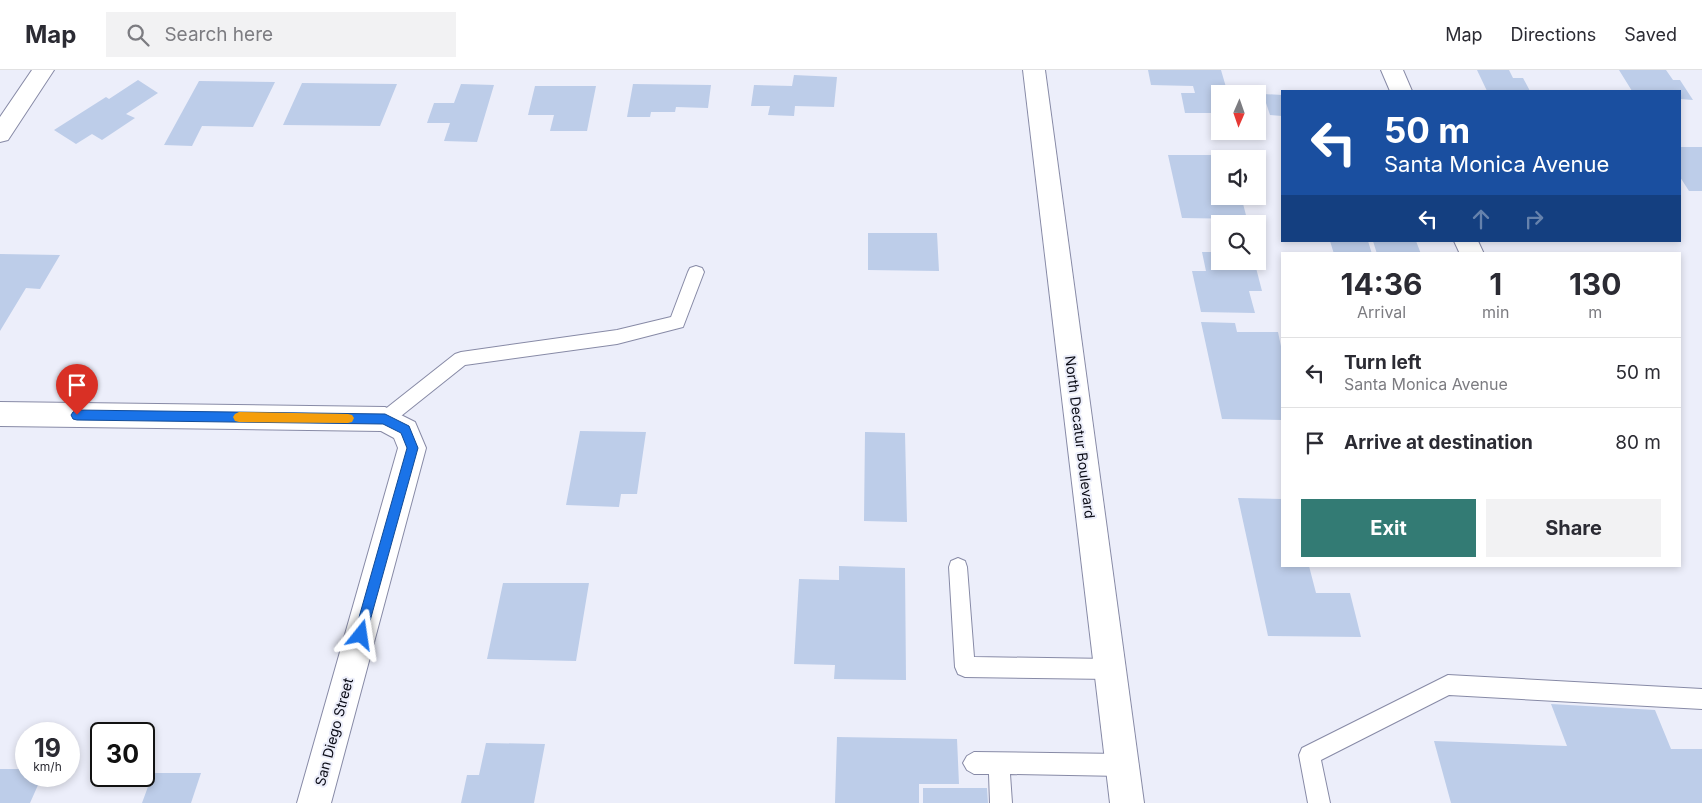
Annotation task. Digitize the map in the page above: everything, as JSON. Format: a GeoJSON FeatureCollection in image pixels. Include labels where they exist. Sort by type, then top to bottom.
{"type":"FeatureCollection","features":[{"type":"Feature","properties":{"kind":"street"},"geometry":{"type":"LineString","coordinates":[[0,134],[43,70]]}},
{"type":"Feature","properties":{"kind":"street","name":"North Decatur Boulevard"},"geometry":{"type":"LineString","coordinates":[[1034,70],[1127,803]]}},
{"type":"Feature","properties":{"kind":"street"},"geometry":{"type":"LineString","coordinates":[[1392,70],[1401,90]]}},
{"type":"Feature","properties":{"kind":"street"},"geometry":{"type":"LineString","coordinates":[[0,414],[395,424]]}},
{"type":"Feature","properties":{"kind":"street","name":"San Diego Street"},"geometry":{"type":"LineString","coordinates":[[314,803],[412,448],[395,424]]}},
{"type":"Feature","properties":{"kind":"lane"},"geometry":{"type":"LineString","coordinates":[[395,424],[461,359],[617,337],[677,322],[696,272]]}},
{"type":"Feature","properties":{"kind":"lane"},"geometry":{"type":"LineString","coordinates":[[958,567],[965,667],[1110,668]]}},
{"type":"Feature","properties":{"kind":"lane"},"geometry":{"type":"LineString","coordinates":[[1320,803],[1309,755],[1448,685],[1702,699]]}},
{"type":"Feature","properties":{"kind":"lane"},"geometry":{"type":"LineString","coordinates":[[974,763],[1122,764]]}},
{"type":"Feature","properties":{"kind":"lane"},"geometry":{"type":"LineString","coordinates":[[999,763],[1002,803]]}},
{"type":"Feature","properties":{"kind":"building"},"geometry":{"type":"Polygon","coordinates":[[[1148,70],[1221,70],[1225,85],[1211,85],[1211,113],[1185,113],[1181,93],[1195,93],[1193,86],[1151,85],[1148,70]]]}},
{"type":"Feature","properties":{"kind":"building"},"geometry":{"type":"Polygon","coordinates":[[[1477,70],[1509,70],[1513,78],[1523,78],[1529,90],[1487,90],[1477,70]]]}},
{"type":"Feature","properties":{"kind":"building"},"geometry":{"type":"Polygon","coordinates":[[[1619,70],[1666,70],[1673,80],[1680,80],[1693,100],[1681,99],[1681,90],[1631,90],[1619,70]]]}},
{"type":"Feature","properties":{"kind":"building"},"geometry":{"type":"Polygon","coordinates":[[[794,75],[837,77],[834,107],[795,106],[794,116],[768,115],[770,106],[751,106],[754,85],[792,86],[794,75]]]}},
{"type":"Feature","properties":{"kind":"building"},"geometry":{"type":"Polygon","coordinates":[[[138,80],[158,93],[126,114],[135,118],[102,140],[92,134],[76,144],[54,130],[106,97],[109,99],[138,80]]]}},
{"type":"Feature","properties":{"kind":"building"},"geometry":{"type":"Polygon","coordinates":[[[199,81],[275,82],[253,127],[202,126],[192,146],[164,145],[199,81]]]}},
{"type":"Feature","properties":{"kind":"building"},"geometry":{"type":"Polygon","coordinates":[[[302,83],[397,84],[380,126],[283,125],[302,83]]]}},
{"type":"Feature","properties":{"kind":"building"},"geometry":{"type":"Polygon","coordinates":[[[461,84],[494,85],[477,142],[444,141],[450,123],[427,123],[434,103],[454,103],[461,84]]]}},
{"type":"Feature","properties":{"kind":"building"},"geometry":{"type":"Polygon","coordinates":[[[633,84],[711,85],[708,108],[676,107],[675,112],[651,112],[650,117],[627,117],[633,84]]]}},
{"type":"Feature","properties":{"kind":"building"},"geometry":{"type":"Polygon","coordinates":[[[535,86],[596,86],[587,131],[550,131],[554,115],[528,115],[535,86]]]}},
{"type":"Feature","properties":{"kind":"building"},"geometry":{"type":"Polygon","coordinates":[[[1266,94],[1281,95],[1281,116],[1270,115],[1266,103],[1266,94]]]}},
{"type":"Feature","properties":{"kind":"building"},"geometry":{"type":"Polygon","coordinates":[[[1681,147],[1702,147],[1702,191],[1689,191],[1681,179],[1681,147]]]}},
{"type":"Feature","properties":{"kind":"building"},"geometry":{"type":"Polygon","coordinates":[[[1168,155],[1211,155],[1211,205],[1243,205],[1246,215],[1211,215],[1211,218],[1182,218],[1168,155]]]}},
{"type":"Feature","properties":{"kind":"building"},"geometry":{"type":"Polygon","coordinates":[[[868,233],[937,233],[939,271],[868,270],[868,233]]]}},
{"type":"Feature","properties":{"kind":"building"},"geometry":{"type":"Polygon","coordinates":[[[1330,242],[1368,242],[1371,252],[1333,252],[1330,242]]]}},
{"type":"Feature","properties":{"kind":"building"},"geometry":{"type":"Polygon","coordinates":[[[1373,242],[1416,242],[1420,252],[1376,252],[1373,242]]]}},
{"type":"Feature","properties":{"kind":"building"},"geometry":{"type":"Polygon","coordinates":[[[1202,252],[1211,252],[1211,270],[1257,270],[1262,291],[1249,291],[1255,313],[1201,312],[1192,271],[1206,271],[1202,252]]]}},
{"type":"Feature","properties":{"kind":"building"},"geometry":{"type":"Polygon","coordinates":[[[0,254],[60,255],[40,289],[26,288],[0,331],[0,254]]]}},
{"type":"Feature","properties":{"kind":"building"},"geometry":{"type":"Polygon","coordinates":[[[1201,322],[1235,323],[1237,332],[1278,332],[1281,346],[1281,420],[1222,419],[1201,322]]]}},
{"type":"Feature","properties":{"kind":"building"},"geometry":{"type":"Polygon","coordinates":[[[580,431],[646,432],[637,494],[621,494],[619,507],[566,505],[580,431]]]}},
{"type":"Feature","properties":{"kind":"building"},"geometry":{"type":"Polygon","coordinates":[[[865,432],[905,433],[907,522],[864,521],[865,432]]]}},
{"type":"Feature","properties":{"kind":"building"},"geometry":{"type":"Polygon","coordinates":[[[1238,498],[1281,499],[1281,567],[1309,567],[1316,593],[1350,593],[1361,637],[1268,636],[1238,498]]]}},
{"type":"Feature","properties":{"kind":"building"},"geometry":{"type":"Polygon","coordinates":[[[839,566],[905,568],[906,680],[834,679],[835,665],[794,664],[799,579],[839,580],[839,566]]]}},
{"type":"Feature","properties":{"kind":"building"},"geometry":{"type":"Polygon","coordinates":[[[503,583],[589,583],[576,661],[487,659],[503,583]]]}},
{"type":"Feature","properties":{"kind":"building"},"geometry":{"type":"Polygon","coordinates":[[[1551,704],[1655,710],[1671,749],[1702,749],[1702,803],[1451,803],[1434,741],[1567,746],[1551,704]]]}},
{"type":"Feature","properties":{"kind":"building"},"geometry":{"type":"Polygon","coordinates":[[[837,737],[957,739],[959,784],[919,784],[919,803],[835,803],[837,737]]]}},
{"type":"Feature","properties":{"kind":"building"},"geometry":{"type":"Polygon","coordinates":[[[486,743],[545,744],[534,803],[461,803],[467,775],[479,775],[486,743]]]}},
{"type":"Feature","properties":{"kind":"building"},"geometry":{"type":"Polygon","coordinates":[[[0,769],[15,769],[15,787],[37,787],[30,803],[0,803],[0,769]]]}},
{"type":"Feature","properties":{"kind":"building"},"geometry":{"type":"Polygon","coordinates":[[[155,773],[201,773],[191,803],[142,803],[148,787],[155,787],[155,773]]]}},
{"type":"Feature","properties":{"kind":"building"},"geometry":{"type":"Polygon","coordinates":[[[923,788],[987,788],[988,803],[923,803],[923,788]]]}},
{"type":"Feature","properties":{"kind":"slow traffic"},"geometry":{"type":"LineString","coordinates":[[239,417],[348,418]]}},
{"type":"Feature","properties":{"kind":"route"},"geometry":{"type":"LineString","coordinates":[[77,415],[385,419],[405,430],[412,448],[361,635]]}}]}
